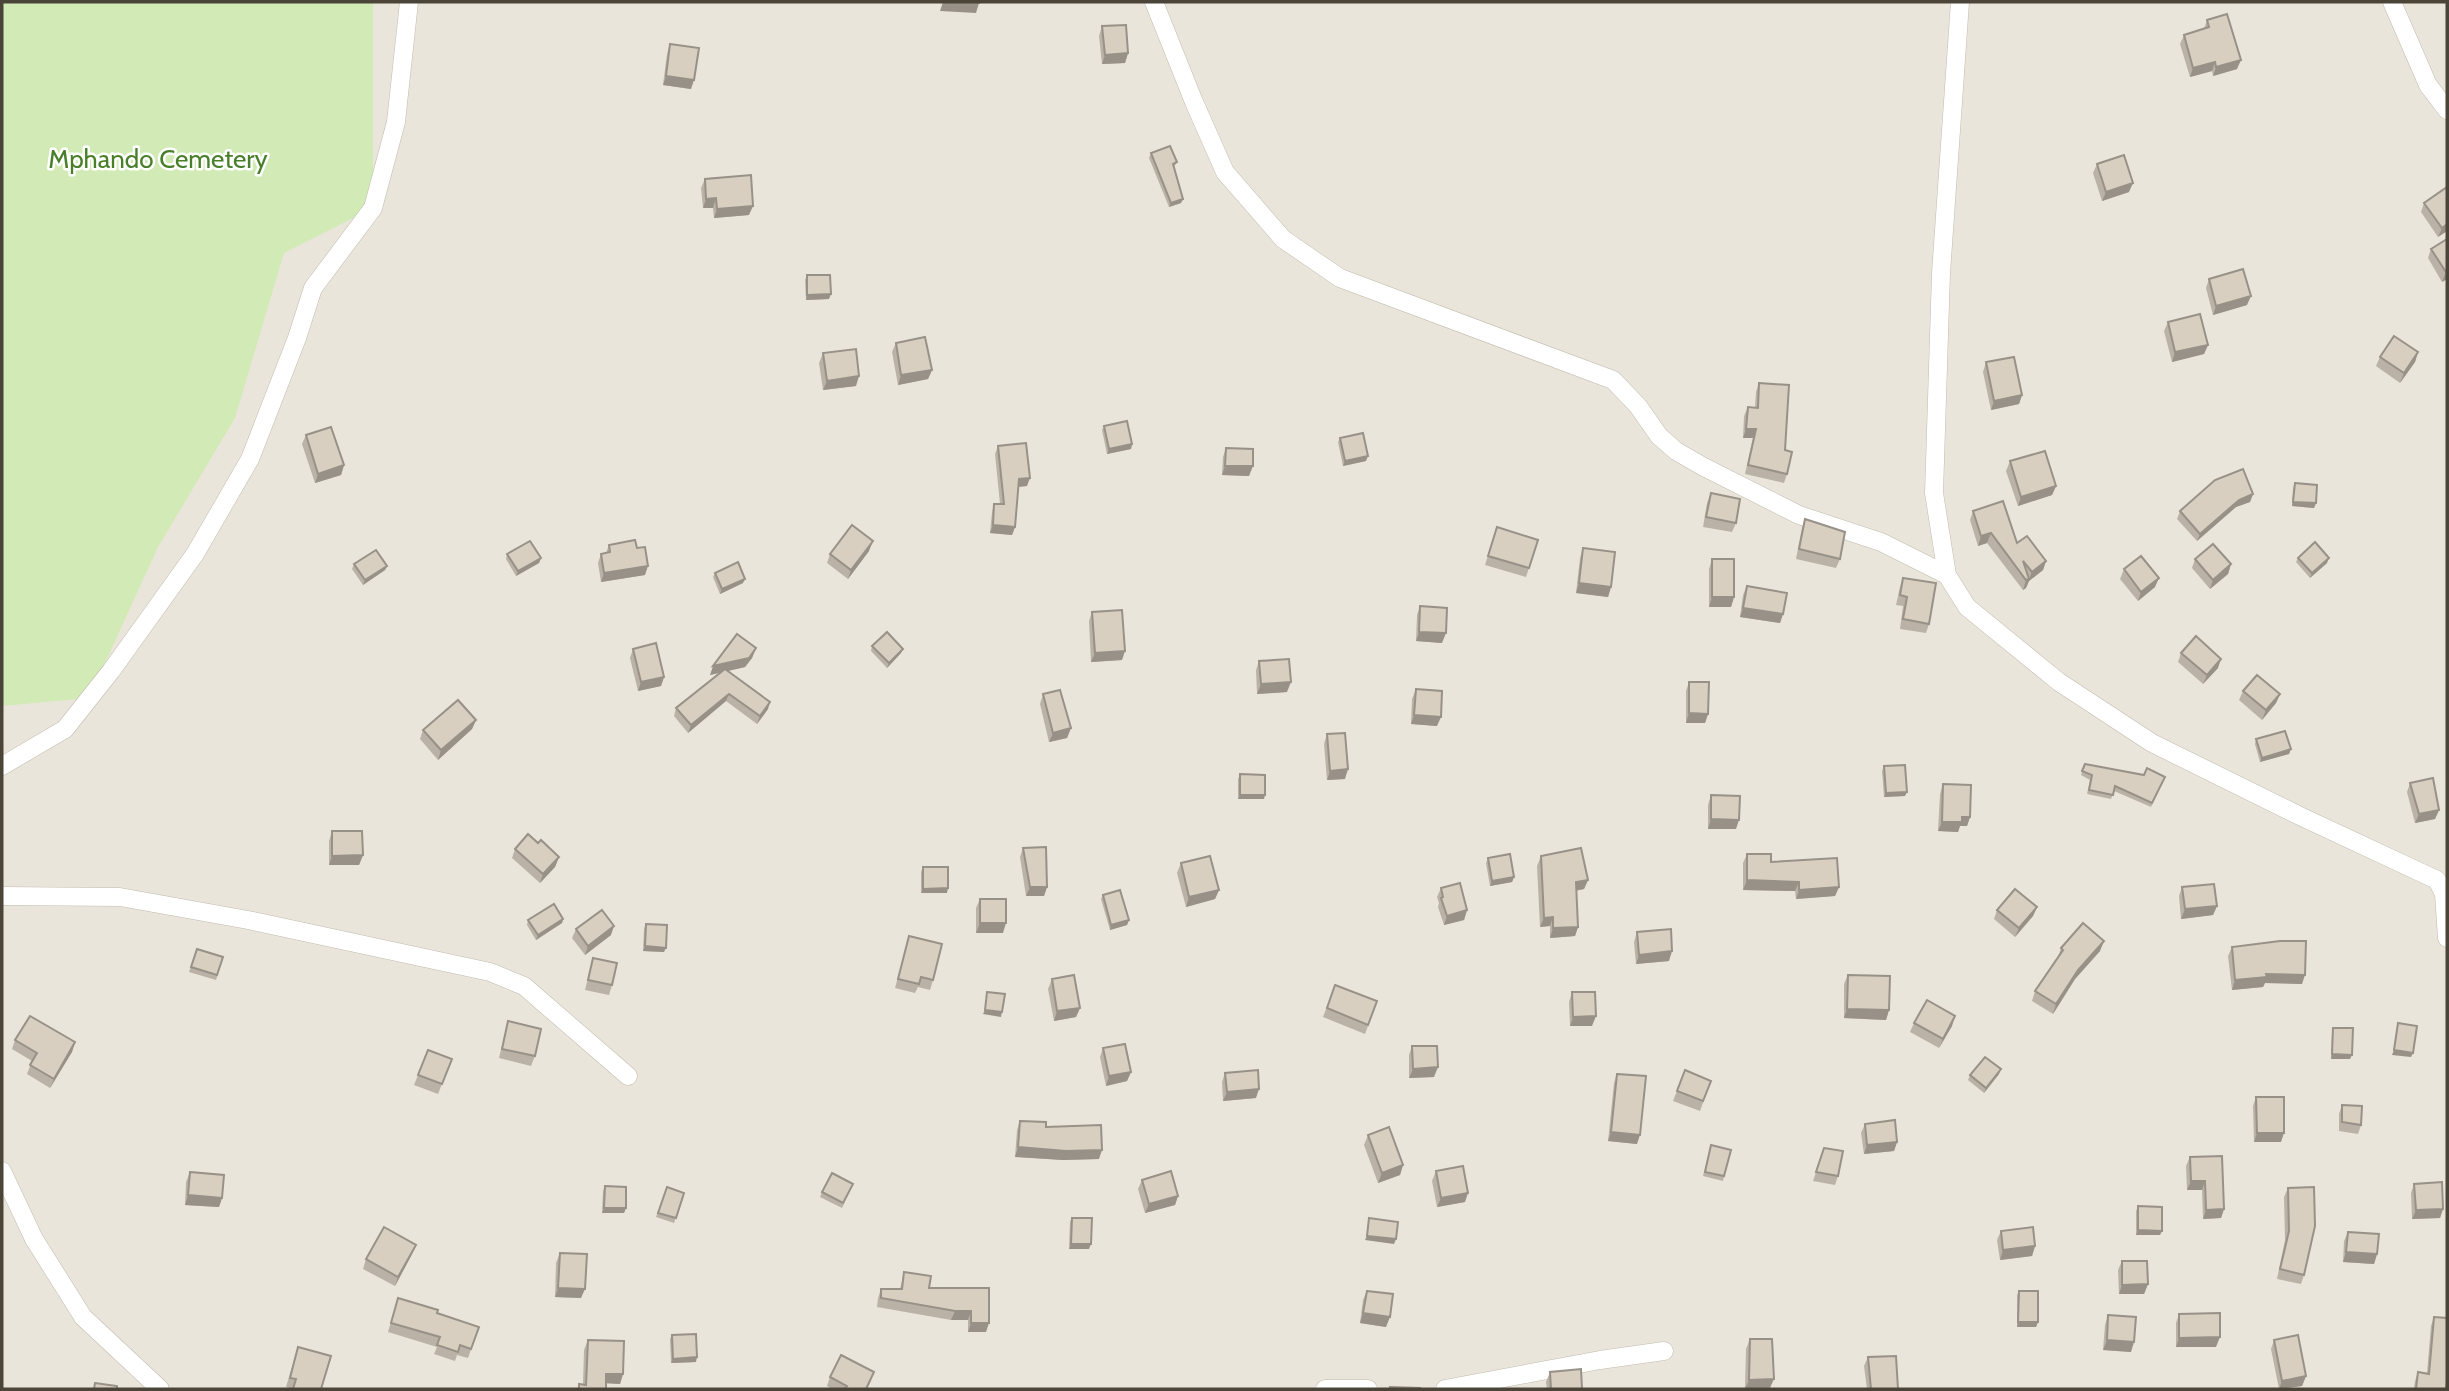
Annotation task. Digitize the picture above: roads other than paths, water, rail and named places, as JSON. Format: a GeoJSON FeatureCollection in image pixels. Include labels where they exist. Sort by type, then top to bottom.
{"type":"FeatureCollection","features":[{"type":"Feature","properties":{"kind":"street"},"geometry":{"type":"LineString","coordinates":[[2,766],[65,729],[111,671],[195,554],[250,460],[297,338],[313,288],[373,208],[396,122],[409,2]]}},
{"type":"Feature","properties":{"kind":"street"},"geometry":{"type":"LineString","coordinates":[[1154,2],[1225,172],[1283,239],[1340,278],[1613,380],[1638,406],[1659,436],[1676,451],[1799,515],[1881,542],[1947,575]]}},
{"type":"Feature","properties":{"kind":"street"},"geometry":{"type":"LineString","coordinates":[[1960,2],[1941,272],[1934,493],[1947,575],[1967,607],[2059,682],[2152,743],[2437,880],[2444,894],[2447,938]]}},
{"type":"Feature","properties":{"kind":"street"},"geometry":{"type":"LineString","coordinates":[[2392,2],[2428,85],[2447,110]]}},
{"type":"Feature","properties":{"kind":"street"},"geometry":{"type":"LineString","coordinates":[[2,896],[120,897],[248,920],[489,972],[524,986],[628,1076]]}},
{"type":"Feature","properties":{"kind":"street"},"geometry":{"type":"LineString","coordinates":[[2,1171],[34,1239],[83,1317],[160,1389]]}},
{"type":"Feature","properties":{"kind":"street"},"geometry":{"type":"LineString","coordinates":[[1445,1389],[1664,1351]]}},
{"type":"Feature","properties":{"kind":"street"},"geometry":{"type":"LineString","coordinates":[[1330,1389],[1368,1389]]}},
{"type":"Feature","properties":{"kind":"park label","name":"Mphando Cemetery"},"geometry":{"type":"Point","coordinates":[158,159]}}]}
